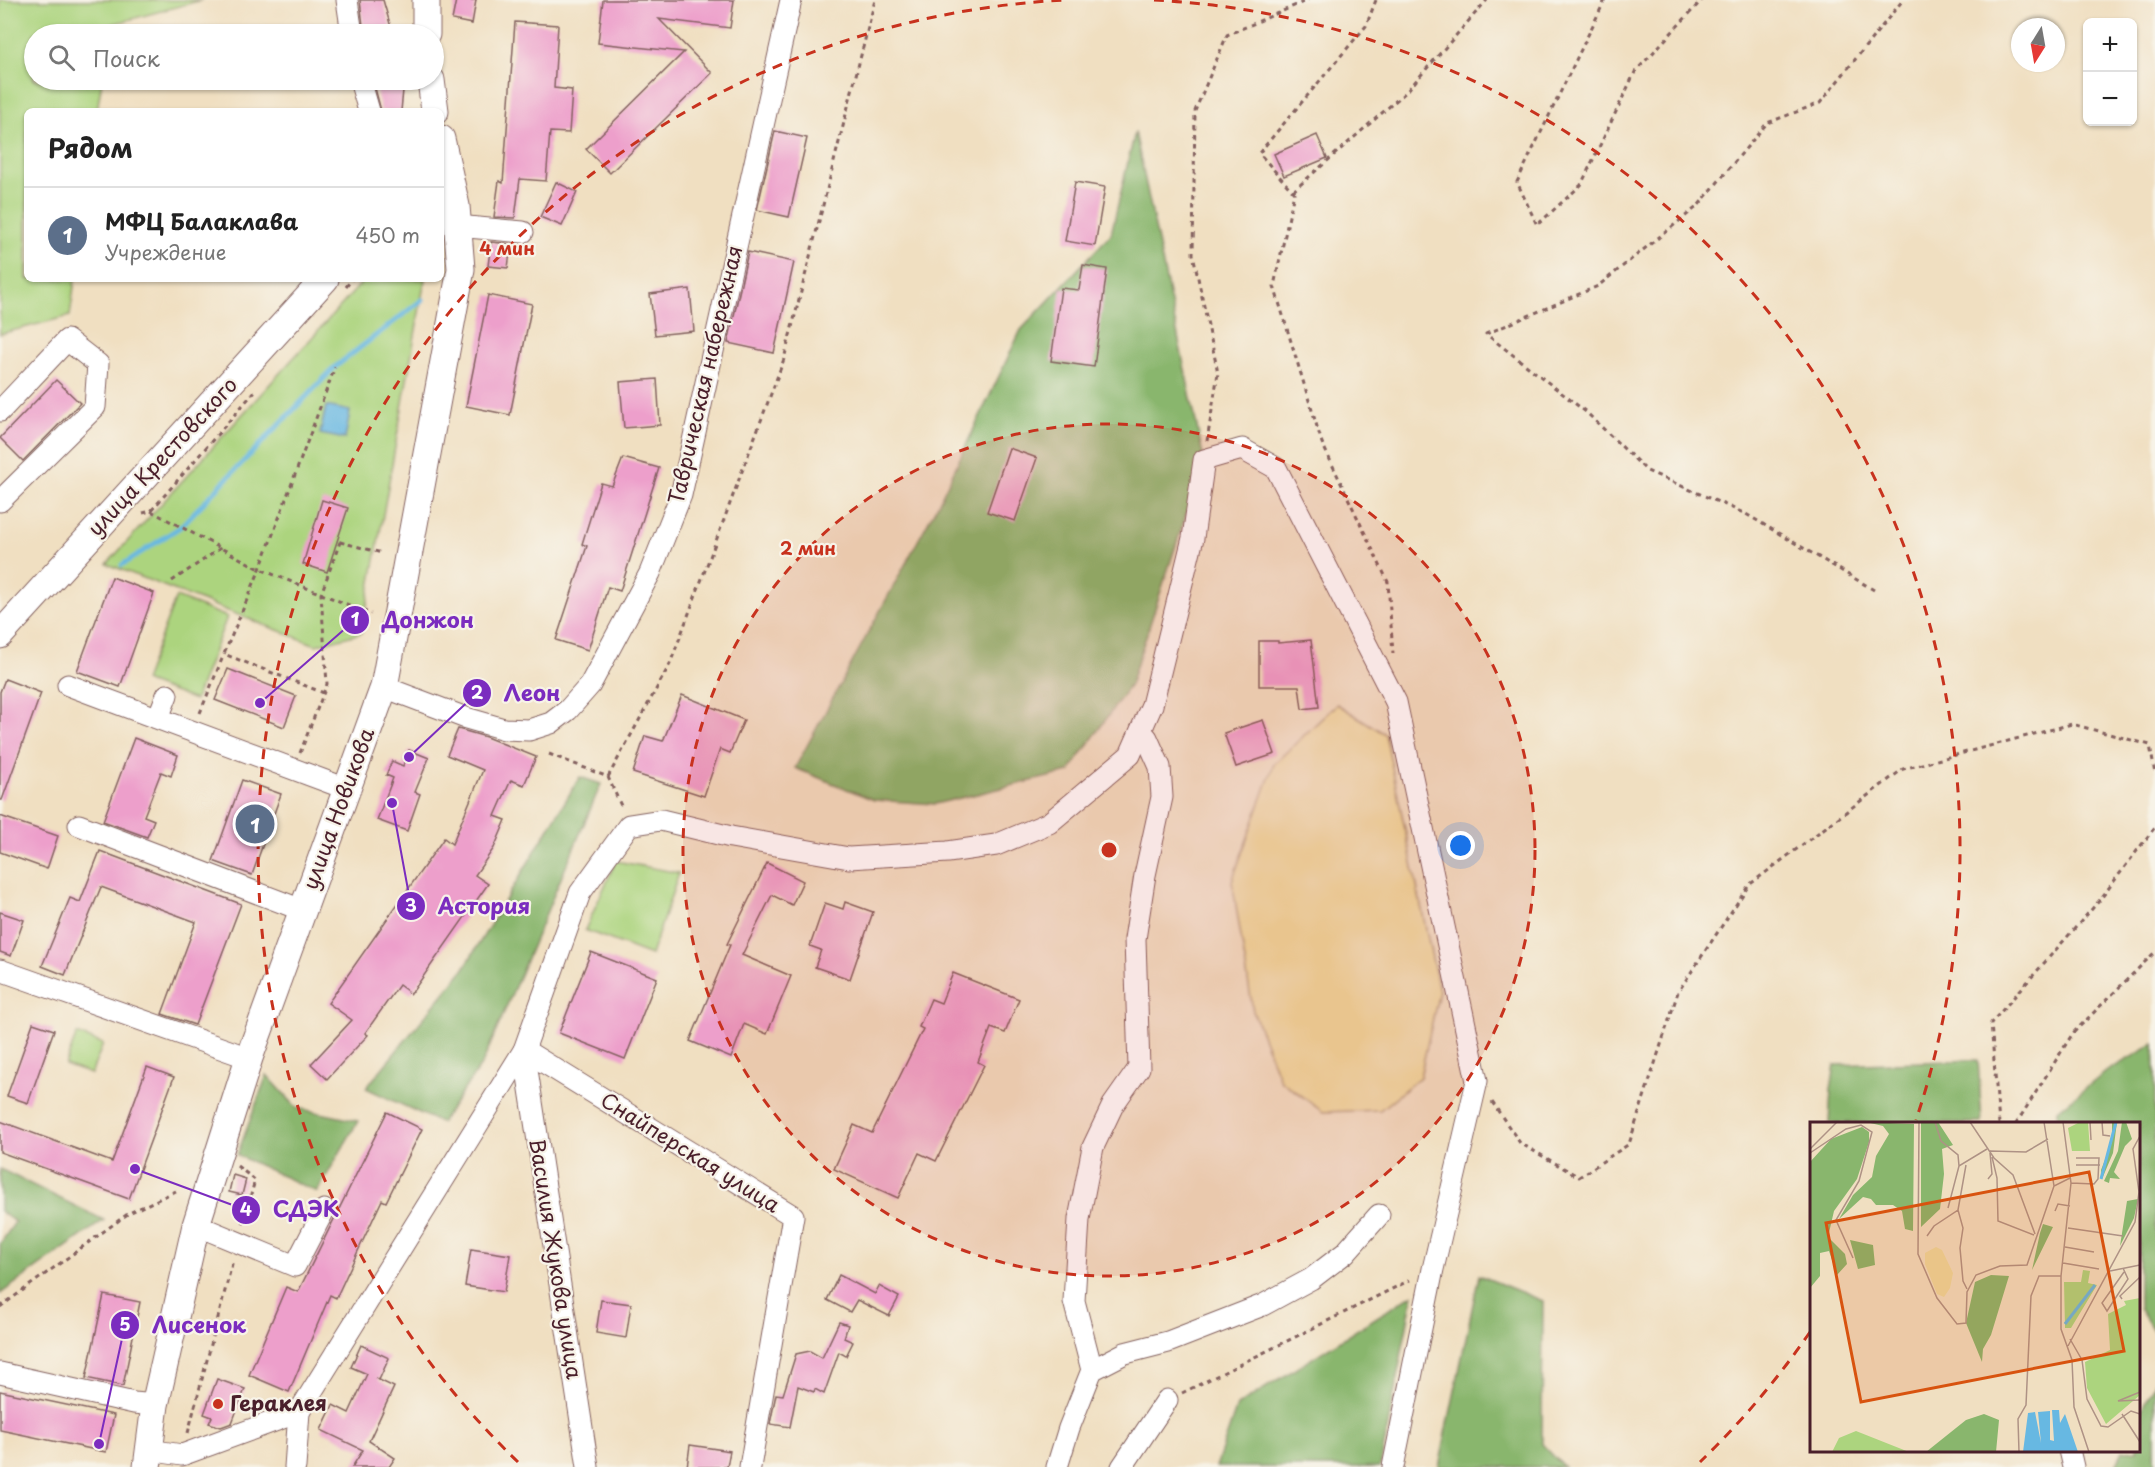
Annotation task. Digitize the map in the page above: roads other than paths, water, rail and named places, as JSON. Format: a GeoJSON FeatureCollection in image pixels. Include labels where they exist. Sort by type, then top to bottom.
{"type":"FeatureCollection","features":[{"type":"Feature","properties":{"kind":"main road"},"geometry":{"type":"LineString","coordinates":[[426,0],[426,24]]}},
{"type":"Feature","properties":{"kind":"main road"},"geometry":{"type":"LineString","coordinates":[[432,90],[435,108]]}},
{"type":"Feature","properties":{"kind":"main road","name":"улица Новикова"},"geometry":{"type":"LineString","coordinates":[[148,1459],[155,1406],[196,1225],[249,1058],[384,687],[461,269],[456,206],[444,152]]}},
{"type":"Feature","properties":{"kind":"main road"},"geometry":{"type":"LineString","coordinates":[[444,202],[458,226]]}},
{"type":"Feature","properties":{"kind":"main road","name":"улица Крестовского"},"geometry":{"type":"LineString","coordinates":[[0,635],[322,282]]}},
{"type":"Feature","properties":{"kind":"street"},"geometry":{"type":"LineString","coordinates":[[347,0],[351,24]]}},
{"type":"Feature","properties":{"kind":"street","name":"Таврическая набережная"},"geometry":{"type":"LineString","coordinates":[[384,687],[466,718],[504,729],[529,730],[551,723],[568,710],[590,685],[650,573],[681,495],[791,0]]}},
{"type":"Feature","properties":{"kind":"street"},"geometry":{"type":"LineString","coordinates":[[363,90],[368,108]]}},
{"type":"Feature","properties":{"kind":"street"},"geometry":{"type":"LineString","coordinates":[[458,226],[523,232]]}},
{"type":"Feature","properties":{"kind":"street"},"geometry":{"type":"LineString","coordinates":[[0,411],[67,340],[98,364],[95,407],[0,501]]}},
{"type":"Feature","properties":{"kind":"street"},"geometry":{"type":"LineString","coordinates":[[295,1467],[299,1412],[524,1050],[580,893],[630,825],[661,820],[731,837],[849,858],[948,852],[996,845],[1049,823],[1130,755],[1152,705],[1192,538],[1204,460],[1242,449],[1276,468],[1396,702],[1477,1081],[1433,1269],[1393,1467]]}},
{"type":"Feature","properties":{"kind":"street"},"geometry":{"type":"LineString","coordinates":[[68,685],[347,789]]}},
{"type":"Feature","properties":{"kind":"street"},"geometry":{"type":"LineString","coordinates":[[158,718],[167,695]]}},
{"type":"Feature","properties":{"kind":"street"},"geometry":{"type":"LineString","coordinates":[[1057,1467],[1069,1428],[1092,1370],[1074,1301],[1079,1219],[1093,1147],[1113,1105],[1139,1068],[1135,939],[1144,875],[1162,797],[1160,767],[1147,738],[1141,731]]}},
{"type":"Feature","properties":{"kind":"street"},"geometry":{"type":"LineString","coordinates":[[79,825],[302,910]]}},
{"type":"Feature","properties":{"kind":"street"},"geometry":{"type":"LineString","coordinates":[[0,970],[249,1058]]}},
{"type":"Feature","properties":{"kind":"street","name":"Василия Жукова улица"},"geometry":{"type":"LineString","coordinates":[[524,1050],[588,1467]]}},
{"type":"Feature","properties":{"kind":"street","name":"Снайперская улица"},"geometry":{"type":"LineString","coordinates":[[524,1050],[794,1216],[750,1467]]}},
{"type":"Feature","properties":{"kind":"street"},"geometry":{"type":"LineString","coordinates":[[196,1225],[295,1266],[324,1210]]}},
{"type":"Feature","properties":{"kind":"street"},"geometry":{"type":"LineString","coordinates":[[1092,1370],[1125,1353],[1168,1342],[1263,1305],[1311,1279],[1345,1253],[1379,1215]]}},
{"type":"Feature","properties":{"kind":"street"},"geometry":{"type":"LineString","coordinates":[[0,1373],[155,1406]]}},
{"type":"Feature","properties":{"kind":"street"},"geometry":{"type":"LineString","coordinates":[[1122,1467],[1167,1400]]}},
{"type":"Feature","properties":{"kind":"street"},"geometry":{"type":"LineString","coordinates":[[148,1459],[182,1455],[299,1412]]}},
{"type":"Feature","properties":{"kind":"street"},"geometry":{"type":"LineString","coordinates":[[2069,1452],[2073,1467]]}},
{"type":"Feature","properties":{"kind":"water"},"geometry":{"type":"Polygon","coordinates":[[[326,406],[350,411],[345,439],[320,434],[326,406]]]}},
{"type":"Feature","properties":{"kind":"waterway"},"geometry":{"type":"LineString","coordinates":[[122,565],[180,527],[335,367],[422,300]]}},
{"type":"Feature","properties":{"kind":"place","name":"Донжон"},"geometry":{"type":"Point","coordinates":[260,703]}},
{"type":"Feature","properties":{"kind":"place","name":"Леон"},"geometry":{"type":"Point","coordinates":[409,757]}},
{"type":"Feature","properties":{"kind":"place","name":"Астория"},"geometry":{"type":"Point","coordinates":[392,803]}},
{"type":"Feature","properties":{"kind":"place","name":"МФЦ Балаклава"},"geometry":{"type":"Point","coordinates":[255,824]}},
{"type":"Feature","properties":{"kind":"place","name":"СДЭК"},"geometry":{"type":"Point","coordinates":[135,1169]}},
{"type":"Feature","properties":{"kind":"place","name":"Гераклея"},"geometry":{"type":"Point","coordinates":[218,1404]}},
{"type":"Feature","properties":{"kind":"place","name":"Лисенок"},"geometry":{"type":"Point","coordinates":[99,1444]}}]}
